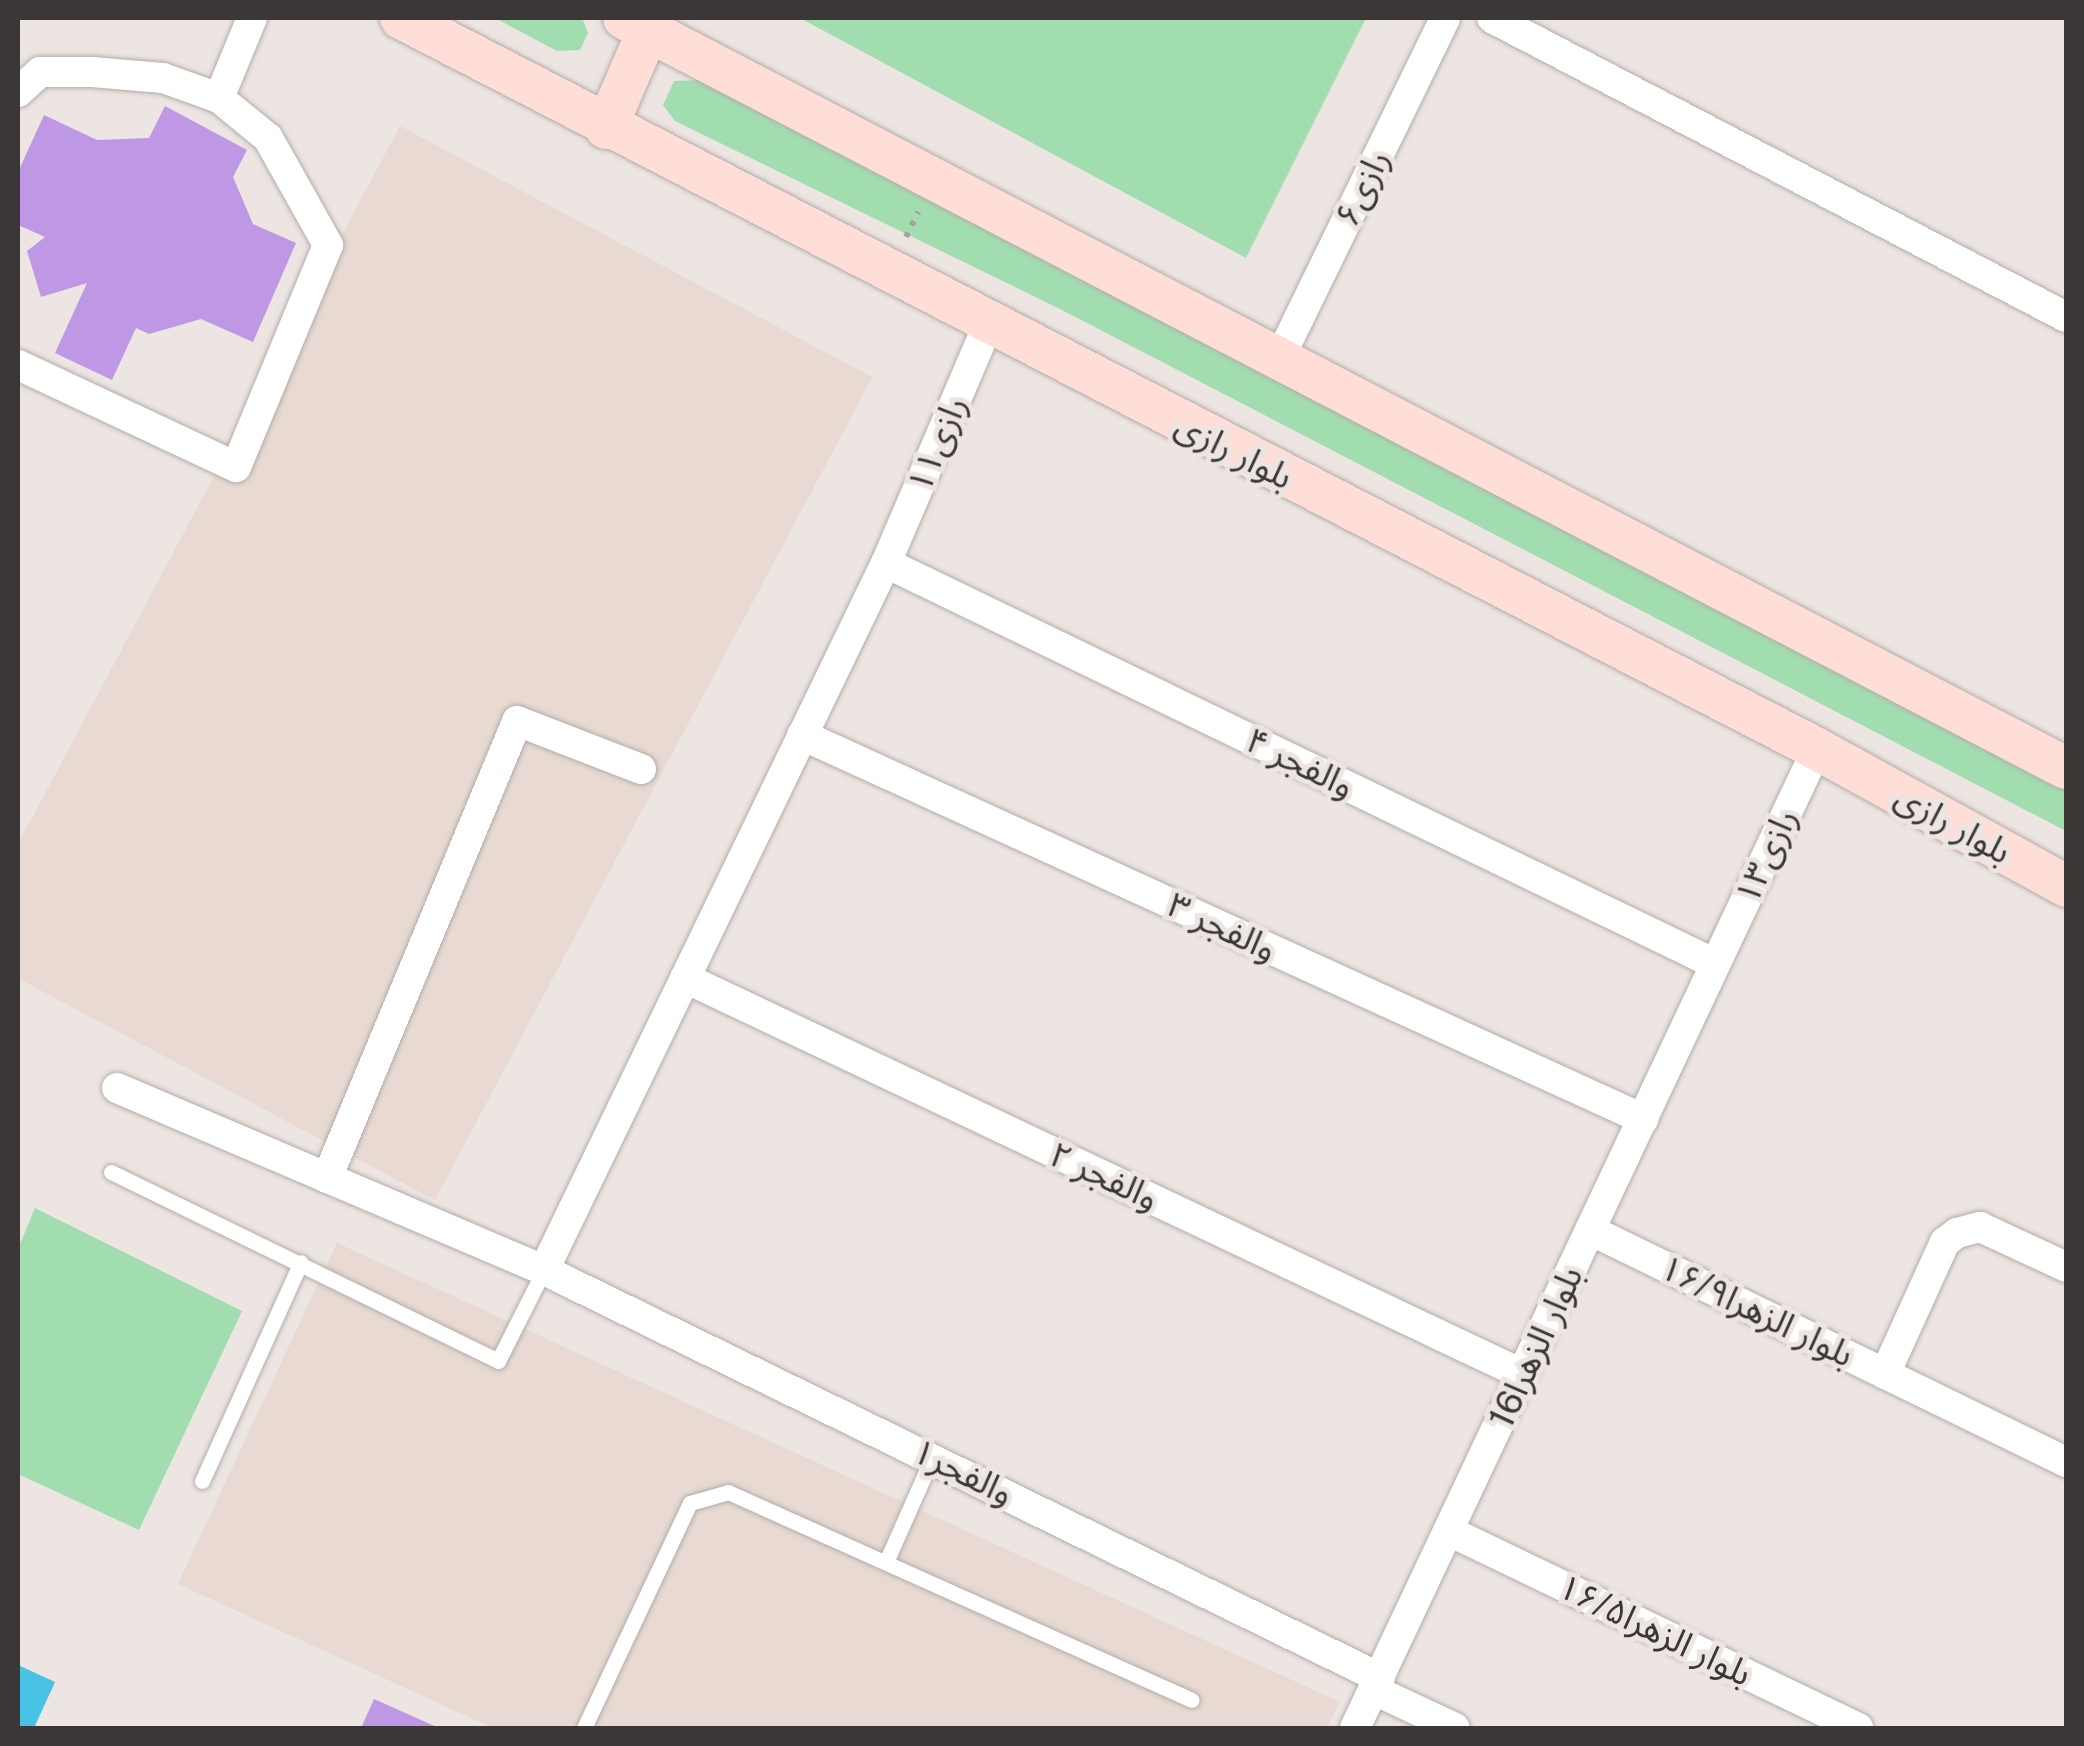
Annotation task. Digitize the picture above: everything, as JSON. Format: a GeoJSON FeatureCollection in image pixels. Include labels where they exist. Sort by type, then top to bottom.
{"type":"FeatureCollection","features":[{"type":"Feature","properties":{"kind":"main road","name":"بلوار رازی"},"geometry":{"type":"LineString","coordinates":[[400,18],[606,128],[1816,750],[2066,886]]}},
{"type":"Feature","properties":{"kind":"main road"},"geometry":{"type":"LineString","coordinates":[[606,128],[636,24],[2066,768]]}},
{"type":"Feature","properties":{"kind":"street"},"geometry":{"type":"LineString","coordinates":[[219,98],[252,18]]}},
{"type":"Feature","properties":{"kind":"street","name":"رازی۶"},"geometry":{"type":"LineString","coordinates":[[1279,359],[1446,18]]}},
{"type":"Feature","properties":{"kind":"street"},"geometry":{"type":"LineString","coordinates":[[1492,18],[2066,317]]}},
{"type":"Feature","properties":{"kind":"street"},"geometry":{"type":"LineString","coordinates":[[18,92],[40,72],[92,72],[163,78],[219,98],[268,138],[328,246],[236,467],[18,365]]}},
{"type":"Feature","properties":{"kind":"street","name":"رازی۱۱"},"geometry":{"type":"LineString","coordinates":[[544,1270],[886,564],[988,325]]}},
{"type":"Feature","properties":{"kind":"street","name":"والفجر ۴"},"geometry":{"type":"LineString","coordinates":[[886,564],[1715,964]]}},
{"type":"Feature","properties":{"kind":"street"},"geometry":{"type":"LineString","coordinates":[[327,1178],[518,721],[641,770]]}},
{"type":"Feature","properties":{"kind":"street","name":"والفجر ۳"},"geometry":{"type":"LineString","coordinates":[[802,736],[1642,1119]]}},
{"type":"Feature","properties":{"kind":"street","name":"رازی۱۳"},"geometry":{"type":"LineString","coordinates":[[1715,964],[1816,750]]}},
{"type":"Feature","properties":{"kind":"street","name":"16بلوار الزهرا"},"geometry":{"type":"LineString","coordinates":[[1355,1728],[1451,1532],[1715,964]]}},
{"type":"Feature","properties":{"kind":"street","name":"والفجر ۲"},"geometry":{"type":"LineString","coordinates":[[685,978],[1522,1374]]}},
{"type":"Feature","properties":{"kind":"street","name":"والفجر۱"},"geometry":{"type":"LineString","coordinates":[[117,1088],[544,1270],[932,1456],[1377,1684],[1455,1728]]}},
{"type":"Feature","properties":{"kind":"street"},"geometry":{"type":"LineString","coordinates":[[1886,1374],[1945,1242],[1957,1233],[1980,1228],[2066,1267]]}},
{"type":"Feature","properties":{"kind":"street","name":"بلوار الزهرا۱۶/۹"},"geometry":{"type":"LineString","coordinates":[[1590,1230],[2066,1462]]}},
{"type":"Feature","properties":{"kind":"street","name":"بلوار الزهرا۱۶/۵"},"geometry":{"type":"LineString","coordinates":[[1451,1532],[1858,1728]]}},
{"type":"Feature","properties":{"kind":"lane"},"geometry":{"type":"LineString","coordinates":[[111,1172],[498,1361],[544,1270]]}},
{"type":"Feature","properties":{"kind":"lane"},"geometry":{"type":"LineString","coordinates":[[202,1481],[301,1262]]}},
{"type":"Feature","properties":{"kind":"lane"},"geometry":{"type":"LineString","coordinates":[[886,1562],[932,1456]]}},
{"type":"Feature","properties":{"kind":"lane"},"geometry":{"type":"LineString","coordinates":[[584,1728],[690,1504],[728,1492],[1192,1700]]}},
{"type":"Feature","properties":{"kind":"path"},"geometry":{"type":"LineString","coordinates":[[889,273],[934,180]]}},
{"type":"Feature","properties":{"kind":"shaded area"},"geometry":{"type":"Polygon","coordinates":[[[400,126],[872,377],[435,1200],[18,978],[18,844],[400,126]]]}},
{"type":"Feature","properties":{"kind":"shaded area"},"geometry":{"type":"Polygon","coordinates":[[[337,1243],[1340,1702],[1327,1728],[493,1728],[178,1584],[337,1243]]]}},
{"type":"Feature","properties":{"kind":"green space"},"geometry":{"type":"Polygon","coordinates":[[[495,18],[582,18],[588,33],[580,50],[557,51],[495,18]]]}},
{"type":"Feature","properties":{"kind":"green space"},"geometry":{"type":"Polygon","coordinates":[[[800,18],[1366,18],[1246,258],[800,18]]]}},
{"type":"Feature","properties":{"kind":"green space"},"geometry":{"type":"Polygon","coordinates":[[[704,80],[2066,788],[2066,831],[1060,309],[675,121],[663,105],[674,81],[704,80]]]}},
{"type":"Feature","properties":{"kind":"green space"},"geometry":{"type":"Polygon","coordinates":[[[35,1208],[242,1311],[139,1530],[18,1474],[18,1249],[35,1208]]]}},
{"type":"Feature","properties":{"kind":"water"},"geometry":{"type":"Polygon","coordinates":[[[18,1665],[55,1682],[34,1728],[18,1728],[18,1665]]]}},
{"type":"Feature","properties":{"kind":"building"},"geometry":{"type":"Polygon","coordinates":[[[165,106],[247,150],[233,177],[253,224],[296,243],[253,342],[201,319],[149,334],[136,328],[112,380],[55,353],[87,283],[41,297],[27,251],[45,237],[18,225],[18,172],[44,115],[97,140],[149,138],[165,106]]]}},
{"type":"Feature","properties":{"kind":"building"},"geometry":{"type":"Polygon","coordinates":[[[374,1699],[439,1728],[361,1728],[374,1699]]]}}]}
